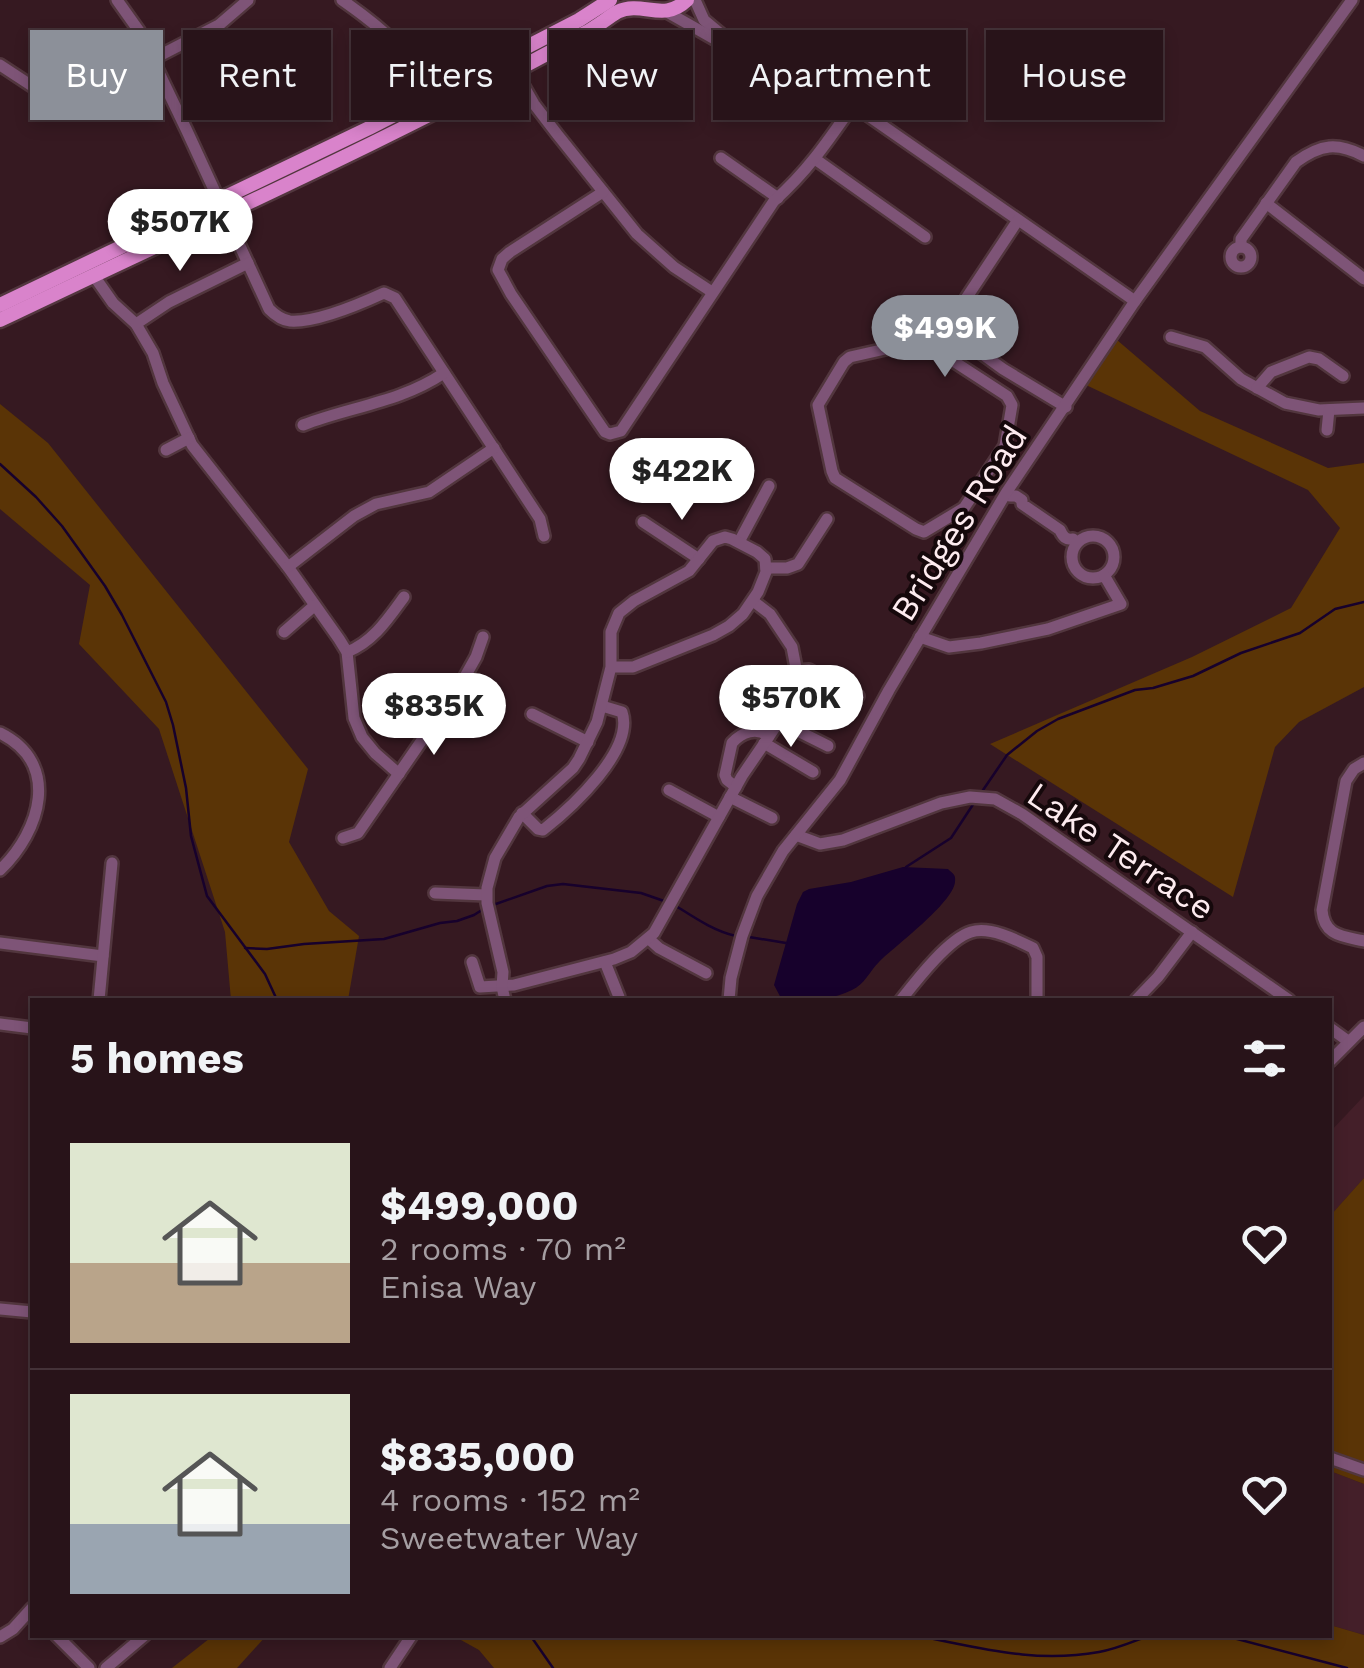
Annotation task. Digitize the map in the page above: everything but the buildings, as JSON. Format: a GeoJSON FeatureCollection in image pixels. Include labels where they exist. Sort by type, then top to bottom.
{"type":"FeatureCollection","features":[{"type":"Feature","properties":{"kind":"main road"},"geometry":{"type":"LineString","coordinates":[[529,46],[610,0]]}},
{"type":"Feature","properties":{"kind":"main road"},"geometry":{"type":"LineString","coordinates":[[529,63],[621,10],[645,4],[667,12],[691,0]]}},
{"type":"Feature","properties":{"kind":"main road"},"geometry":{"type":"LineString","coordinates":[[0,320],[94,276],[385,120]]}},
{"type":"Feature","properties":{"kind":"main road"},"geometry":{"type":"LineString","coordinates":[[0,305],[408,120]]}},
{"type":"Feature","properties":{"kind":"street"},"geometry":{"type":"LineString","coordinates":[[117,0],[138,30]]}},
{"type":"Feature","properties":{"kind":"street"},"geometry":{"type":"LineString","coordinates":[[163,53],[220,24],[248,0]]}},
{"type":"Feature","properties":{"kind":"street"},"geometry":{"type":"LineString","coordinates":[[342,0],[384,30]]}},
{"type":"Feature","properties":{"kind":"street"},"geometry":{"type":"LineString","coordinates":[[691,0],[708,25],[717,30]]}},
{"type":"Feature","properties":{"kind":"street","name":"Bridges Road"},"geometry":{"type":"LineString","coordinates":[[729,998],[742,936],[757,896],[783,851],[840,780],[920,637],[1008,494],[1136,301],[1352,0]]}},
{"type":"Feature","properties":{"kind":"street"},"geometry":{"type":"LineString","coordinates":[[667,12],[713,38]]}},
{"type":"Feature","properties":{"kind":"street"},"geometry":{"type":"LineString","coordinates":[[0,65],[30,85]]}},
{"type":"Feature","properties":{"kind":"street"},"geometry":{"type":"LineString","coordinates":[[163,81],[268,309],[278,318],[304,320],[384,293],[395,298],[540,519],[544,536]]}},
{"type":"Feature","properties":{"kind":"street"},"geometry":{"type":"LineString","coordinates":[[529,95],[602,192],[652,250],[712,292]]}},
{"type":"Feature","properties":{"kind":"street"},"geometry":{"type":"LineString","coordinates":[[602,192],[513,250],[498,270],[605,432],[610,434],[620,431],[627,422],[778,198],[798,180],[842,120]]}},
{"type":"Feature","properties":{"kind":"street"},"geometry":{"type":"LineString","coordinates":[[875,120],[1136,301]]}},
{"type":"Feature","properties":{"kind":"street"},"geometry":{"type":"LineString","coordinates":[[1242,247],[1240,239],[1296,162],[1318,148],[1349,148],[1364,156]]}},
{"type":"Feature","properties":{"kind":"street"},"geometry":{"type":"LineString","coordinates":[[721,158],[778,198]]}},
{"type":"Feature","properties":{"kind":"street"},"geometry":{"type":"LineString","coordinates":[[815,159],[924,237]]}},
{"type":"Feature","properties":{"kind":"street"},"geometry":{"type":"LineString","coordinates":[[1266,203],[1364,278]]}},
{"type":"Feature","properties":{"kind":"street"},"geometry":{"type":"LineString","coordinates":[[1018,220],[958,311],[952,332],[1066,407]]}},
{"type":"Feature","properties":{"kind":"street"},"geometry":{"type":"LineString","coordinates":[[136,324],[169,302],[248,263]]}},
{"type":"Feature","properties":{"kind":"street"},"geometry":{"type":"LineString","coordinates":[[94,276],[136,324],[188,438],[288,567],[347,652],[354,718],[362,737],[398,774]]}},
{"type":"Feature","properties":{"kind":"street"},"geometry":{"type":"LineString","coordinates":[[1171,338],[1205,347],[1232,372],[1294,406],[1328,410],[1364,408]]}},
{"type":"Feature","properties":{"kind":"street"},"geometry":{"type":"LineString","coordinates":[[916,342],[927,344],[1011,401],[1007,441],[984,479],[958,513],[927,531],[916,529],[835,478],[819,401],[850,357],[916,342]]}},
{"type":"Feature","properties":{"kind":"street"},"geometry":{"type":"LineString","coordinates":[[1258,388],[1271,372],[1310,358],[1319,359],[1343,376]]}},
{"type":"Feature","properties":{"kind":"street"},"geometry":{"type":"LineString","coordinates":[[303,425],[404,396],[444,373]]}},
{"type":"Feature","properties":{"kind":"street"},"geometry":{"type":"LineString","coordinates":[[1327,430],[1328,410]]}},
{"type":"Feature","properties":{"kind":"street"},"geometry":{"type":"LineString","coordinates":[[166,450],[188,438]]}},
{"type":"Feature","properties":{"kind":"street"},"geometry":{"type":"LineString","coordinates":[[288,567],[354,516],[376,504],[429,492],[494,448]]}},
{"type":"Feature","properties":{"kind":"street"},"geometry":{"type":"LineString","coordinates":[[984,479],[1008,494],[1012,503],[1022,504],[1068,536],[1104,540],[1113,558],[1104,575],[1090,578],[1074,568],[1068,536]]}},
{"type":"Feature","properties":{"kind":"street"},"geometry":{"type":"LineString","coordinates":[[738,542],[769,486]]}},
{"type":"Feature","properties":{"kind":"street"},"geometry":{"type":"LineString","coordinates":[[766,568],[798,564],[827,519]]}},
{"type":"Feature","properties":{"kind":"street"},"geometry":{"type":"LineString","coordinates":[[643,522],[699,559]]}},
{"type":"Feature","properties":{"kind":"street"},"geometry":{"type":"LineString","coordinates":[[507,991],[486,895],[495,858],[522,813],[573,768],[588,742],[602,706],[611,668],[611,632],[619,614],[689,571],[716,539],[724,537],[738,542],[762,557],[764,578],[753,601],[737,620],[719,632],[633,667],[611,668]]}},
{"type":"Feature","properties":{"kind":"street"},"geometry":{"type":"LineString","coordinates":[[920,637],[949,646],[981,643],[1048,629],[1121,604],[1104,575]]}},
{"type":"Feature","properties":{"kind":"street"},"geometry":{"type":"LineString","coordinates":[[347,652],[371,637],[404,597]]}},
{"type":"Feature","properties":{"kind":"street"},"geometry":{"type":"LineString","coordinates":[[472,962],[480,987],[507,991],[605,962],[632,952],[649,939],[733,792],[793,701],[797,670],[788,638],[767,610],[753,601]]}},
{"type":"Feature","properties":{"kind":"street"},"geometry":{"type":"LineString","coordinates":[[284,632],[314,606]]}},
{"type":"Feature","properties":{"kind":"street"},"geometry":{"type":"LineString","coordinates":[[344,838],[358,833],[462,682],[483,637]]}},
{"type":"Feature","properties":{"kind":"street"},"geometry":{"type":"LineString","coordinates":[[797,670],[809,670],[858,696]]}},
{"type":"Feature","properties":{"kind":"street"},"geometry":{"type":"LineString","coordinates":[[522,813],[544,830],[608,765],[617,751],[625,718],[622,712],[602,706]]}},
{"type":"Feature","properties":{"kind":"street"},"geometry":{"type":"LineString","coordinates":[[532,714],[588,742]]}},
{"type":"Feature","properties":{"kind":"street"},"geometry":{"type":"LineString","coordinates":[[782,720],[828,746]]}},
{"type":"Feature","properties":{"kind":"street"},"geometry":{"type":"LineString","coordinates":[[772,818],[733,792],[726,780],[732,743],[759,730],[813,772]]}},
{"type":"Feature","properties":{"kind":"street"},"geometry":{"type":"LineString","coordinates":[[0,733],[14,740],[29,756],[40,791],[27,832],[0,870]]}},
{"type":"Feature","properties":{"kind":"street"},"geometry":{"type":"LineString","coordinates":[[1364,763],[1346,781],[1322,910],[1324,923],[1332,933],[1364,941]]}},
{"type":"Feature","properties":{"kind":"street"},"geometry":{"type":"LineString","coordinates":[[669,790],[719,817]]}},
{"type":"Feature","properties":{"kind":"street","name":"Lake Terrace"},"geometry":{"type":"LineString","coordinates":[[796,834],[820,844],[843,840],[941,803],[970,797],[995,799],[1286,998]]}},
{"type":"Feature","properties":{"kind":"street"},"geometry":{"type":"LineString","coordinates":[[99,998],[112,863]]}},
{"type":"Feature","properties":{"kind":"street"},"geometry":{"type":"LineString","coordinates":[[435,893],[486,895]]}},
{"type":"Feature","properties":{"kind":"street"},"geometry":{"type":"LineString","coordinates":[[903,998],[952,944],[970,932],[983,931],[1033,948],[1037,956],[1037,998]]}},
{"type":"Feature","properties":{"kind":"street"},"geometry":{"type":"LineString","coordinates":[[1138,998],[1192,932]]}},
{"type":"Feature","properties":{"kind":"street"},"geometry":{"type":"LineString","coordinates":[[649,939],[706,974]]}},
{"type":"Feature","properties":{"kind":"street"},"geometry":{"type":"LineString","coordinates":[[0,943],[103,956]]}},
{"type":"Feature","properties":{"kind":"street"},"geometry":{"type":"LineString","coordinates":[[605,962],[617,998]]}},
{"type":"Feature","properties":{"kind":"street"},"geometry":{"type":"LineString","coordinates":[[0,1024],[30,1028]]}},
{"type":"Feature","properties":{"kind":"street"},"geometry":{"type":"LineString","coordinates":[[1332,1059],[1364,1028]]}},
{"type":"Feature","properties":{"kind":"street"},"geometry":{"type":"LineString","coordinates":[[1332,1029],[1348,1041]]}},
{"type":"Feature","properties":{"kind":"street"},"geometry":{"type":"LineString","coordinates":[[0,1309],[30,1312]]}},
{"type":"Feature","properties":{"kind":"street"},"geometry":{"type":"LineString","coordinates":[[1332,1459],[1364,1470]]}},
{"type":"Feature","properties":{"kind":"street"},"geometry":{"type":"LineString","coordinates":[[0,1637],[30,1612]]}},
{"type":"Feature","properties":{"kind":"street"},"geometry":{"type":"LineString","coordinates":[[59,1638],[89,1668]]}},
{"type":"Feature","properties":{"kind":"street"},"geometry":{"type":"LineString","coordinates":[[106,1668],[141,1638]]}},
{"type":"Feature","properties":{"kind":"street"},"geometry":{"type":"LineString","coordinates":[[390,1668],[410,1638]]}},
{"type":"Feature","properties":{"kind":"shaded area"},"geometry":{"type":"Polygon","coordinates":[[[1117,340],[1200,411],[1328,468],[1364,463],[1364,687],[1299,722],[1275,747],[1233,897],[990,744],[1192,657],[1291,608],[1340,528],[1308,490],[1086,385],[1117,340]]]}},
{"type":"Feature","properties":{"kind":"shaded area"},"geometry":{"type":"Polygon","coordinates":[[[0,404],[48,443],[308,769],[289,842],[329,911],[359,936],[348,998],[231,998],[225,932],[159,729],[79,644],[90,585],[0,509],[0,404]]]}},
{"type":"Feature","properties":{"kind":"shaded area"},"geometry":{"type":"Polygon","coordinates":[[[903,867],[948,869],[955,877],[945,901],[856,987],[827,998],[781,998],[774,985],[803,892],[903,867]]]}},
{"type":"Feature","properties":{"kind":"shaded area"},"geometry":{"type":"Polygon","coordinates":[[[1364,1096],[1364,1178],[1332,1214],[1332,1130],[1364,1096]]]}},
{"type":"Feature","properties":{"kind":"shaded area"},"geometry":{"type":"Polygon","coordinates":[[[1364,1178],[1364,1484],[1332,1472],[1332,1214],[1364,1178]]]}},
{"type":"Feature","properties":{"kind":"shaded area"},"geometry":{"type":"Polygon","coordinates":[[[1332,1472],[1364,1484],[1364,1635],[1332,1626],[1332,1472]]]}},
{"type":"Feature","properties":{"kind":"shaded area"},"geometry":{"type":"Polygon","coordinates":[[[1332,1626],[1364,1635],[1364,1668],[494,1668],[479,1650],[457,1638],[1332,1638],[1332,1626]]]}},
{"type":"Feature","properties":{"kind":"shaded area"},"geometry":{"type":"Polygon","coordinates":[[[210,1638],[264,1638],[237,1668],[172,1668],[210,1638]]]}},
{"type":"Feature","properties":{"kind":"waterway"},"geometry":{"type":"LineString","coordinates":[[0,464],[62,526],[122,615],[166,702],[173,725],[191,836],[207,896],[265,974],[276,998]]}},
{"type":"Feature","properties":{"kind":"waterway"},"geometry":{"type":"LineString","coordinates":[[981,793],[1007,755],[1058,719],[1135,690],[1193,676],[1241,653],[1300,633],[1335,609],[1364,602]]}},
{"type":"Feature","properties":{"kind":"waterway"},"geometry":{"type":"LineString","coordinates":[[906,867],[951,838],[974,803]]}},
{"type":"Feature","properties":{"kind":"waterway"},"geometry":{"type":"LineString","coordinates":[[493,905],[563,884],[641,893],[664,901]]}},
{"type":"Feature","properties":{"kind":"waterway"},"geometry":{"type":"LineString","coordinates":[[676,906],[736,936]]}},
{"type":"Feature","properties":{"kind":"waterway"},"geometry":{"type":"LineString","coordinates":[[245,948],[384,939],[457,921],[485,908]]}},
{"type":"Feature","properties":{"kind":"waterway"},"geometry":{"type":"LineString","coordinates":[[749,937],[786,943]]}},
{"type":"Feature","properties":{"kind":"waterway"},"geometry":{"type":"LineString","coordinates":[[532,1638],[553,1668]]}},
{"type":"Feature","properties":{"kind":"waterway"},"geometry":{"type":"LineString","coordinates":[[929,1638],[1051,1656],[1106,1651],[1143,1638]]}},
{"type":"Feature","properties":{"kind":"waterway"},"geometry":{"type":"LineString","coordinates":[[1233,1638],[1347,1668]]}}]}
